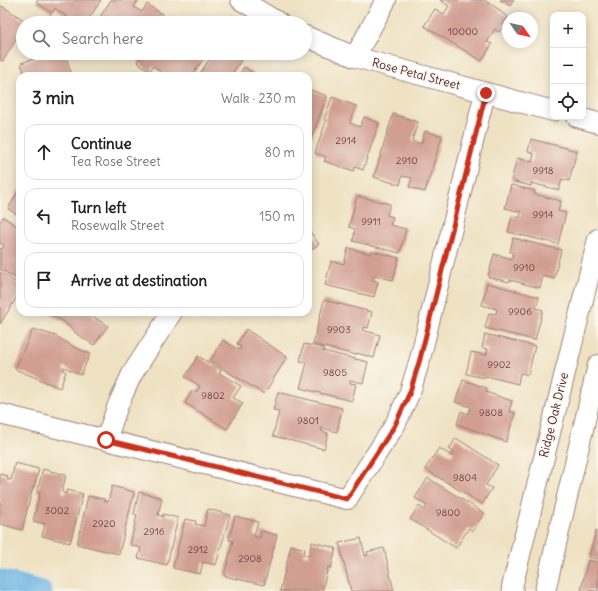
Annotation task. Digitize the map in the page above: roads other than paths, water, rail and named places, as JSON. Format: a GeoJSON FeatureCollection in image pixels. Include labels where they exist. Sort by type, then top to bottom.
{"type":"FeatureCollection","features":[{"type":"Feature","properties":{"kind":"street"},"geometry":{"type":"LineString","coordinates":[[241,0],[268,16]]}},
{"type":"Feature","properties":{"kind":"street"},"geometry":{"type":"LineString","coordinates":[[355,57],[386,0]]}},
{"type":"Feature","properties":{"kind":"street","name":"Rose Petal Street"},"geometry":{"type":"LineString","coordinates":[[312,39],[355,57],[550,110]]}},
{"type":"Feature","properties":{"kind":"street"},"geometry":{"type":"LineString","coordinates":[[0,414],[347,499],[395,425],[410,392],[420,359],[486,93]]}},
{"type":"Feature","properties":{"kind":"street"},"geometry":{"type":"LineString","coordinates":[[586,119],[598,122]]}},
{"type":"Feature","properties":{"kind":"street","name":"Ridge Oak Drive"},"geometry":{"type":"LineString","coordinates":[[513,591],[512,587],[598,239]]}},
{"type":"Feature","properties":{"kind":"street"},"geometry":{"type":"LineString","coordinates":[[106,440],[118,405],[132,374],[169,316]]}},
{"type":"Feature","properties":{"kind":"street"},"geometry":{"type":"LineString","coordinates":[[545,591],[598,365]]}},
{"type":"Feature","properties":{"kind":"waterway"},"geometry":{"type":"LineString","coordinates":[[0,580],[42,591]]}}]}
